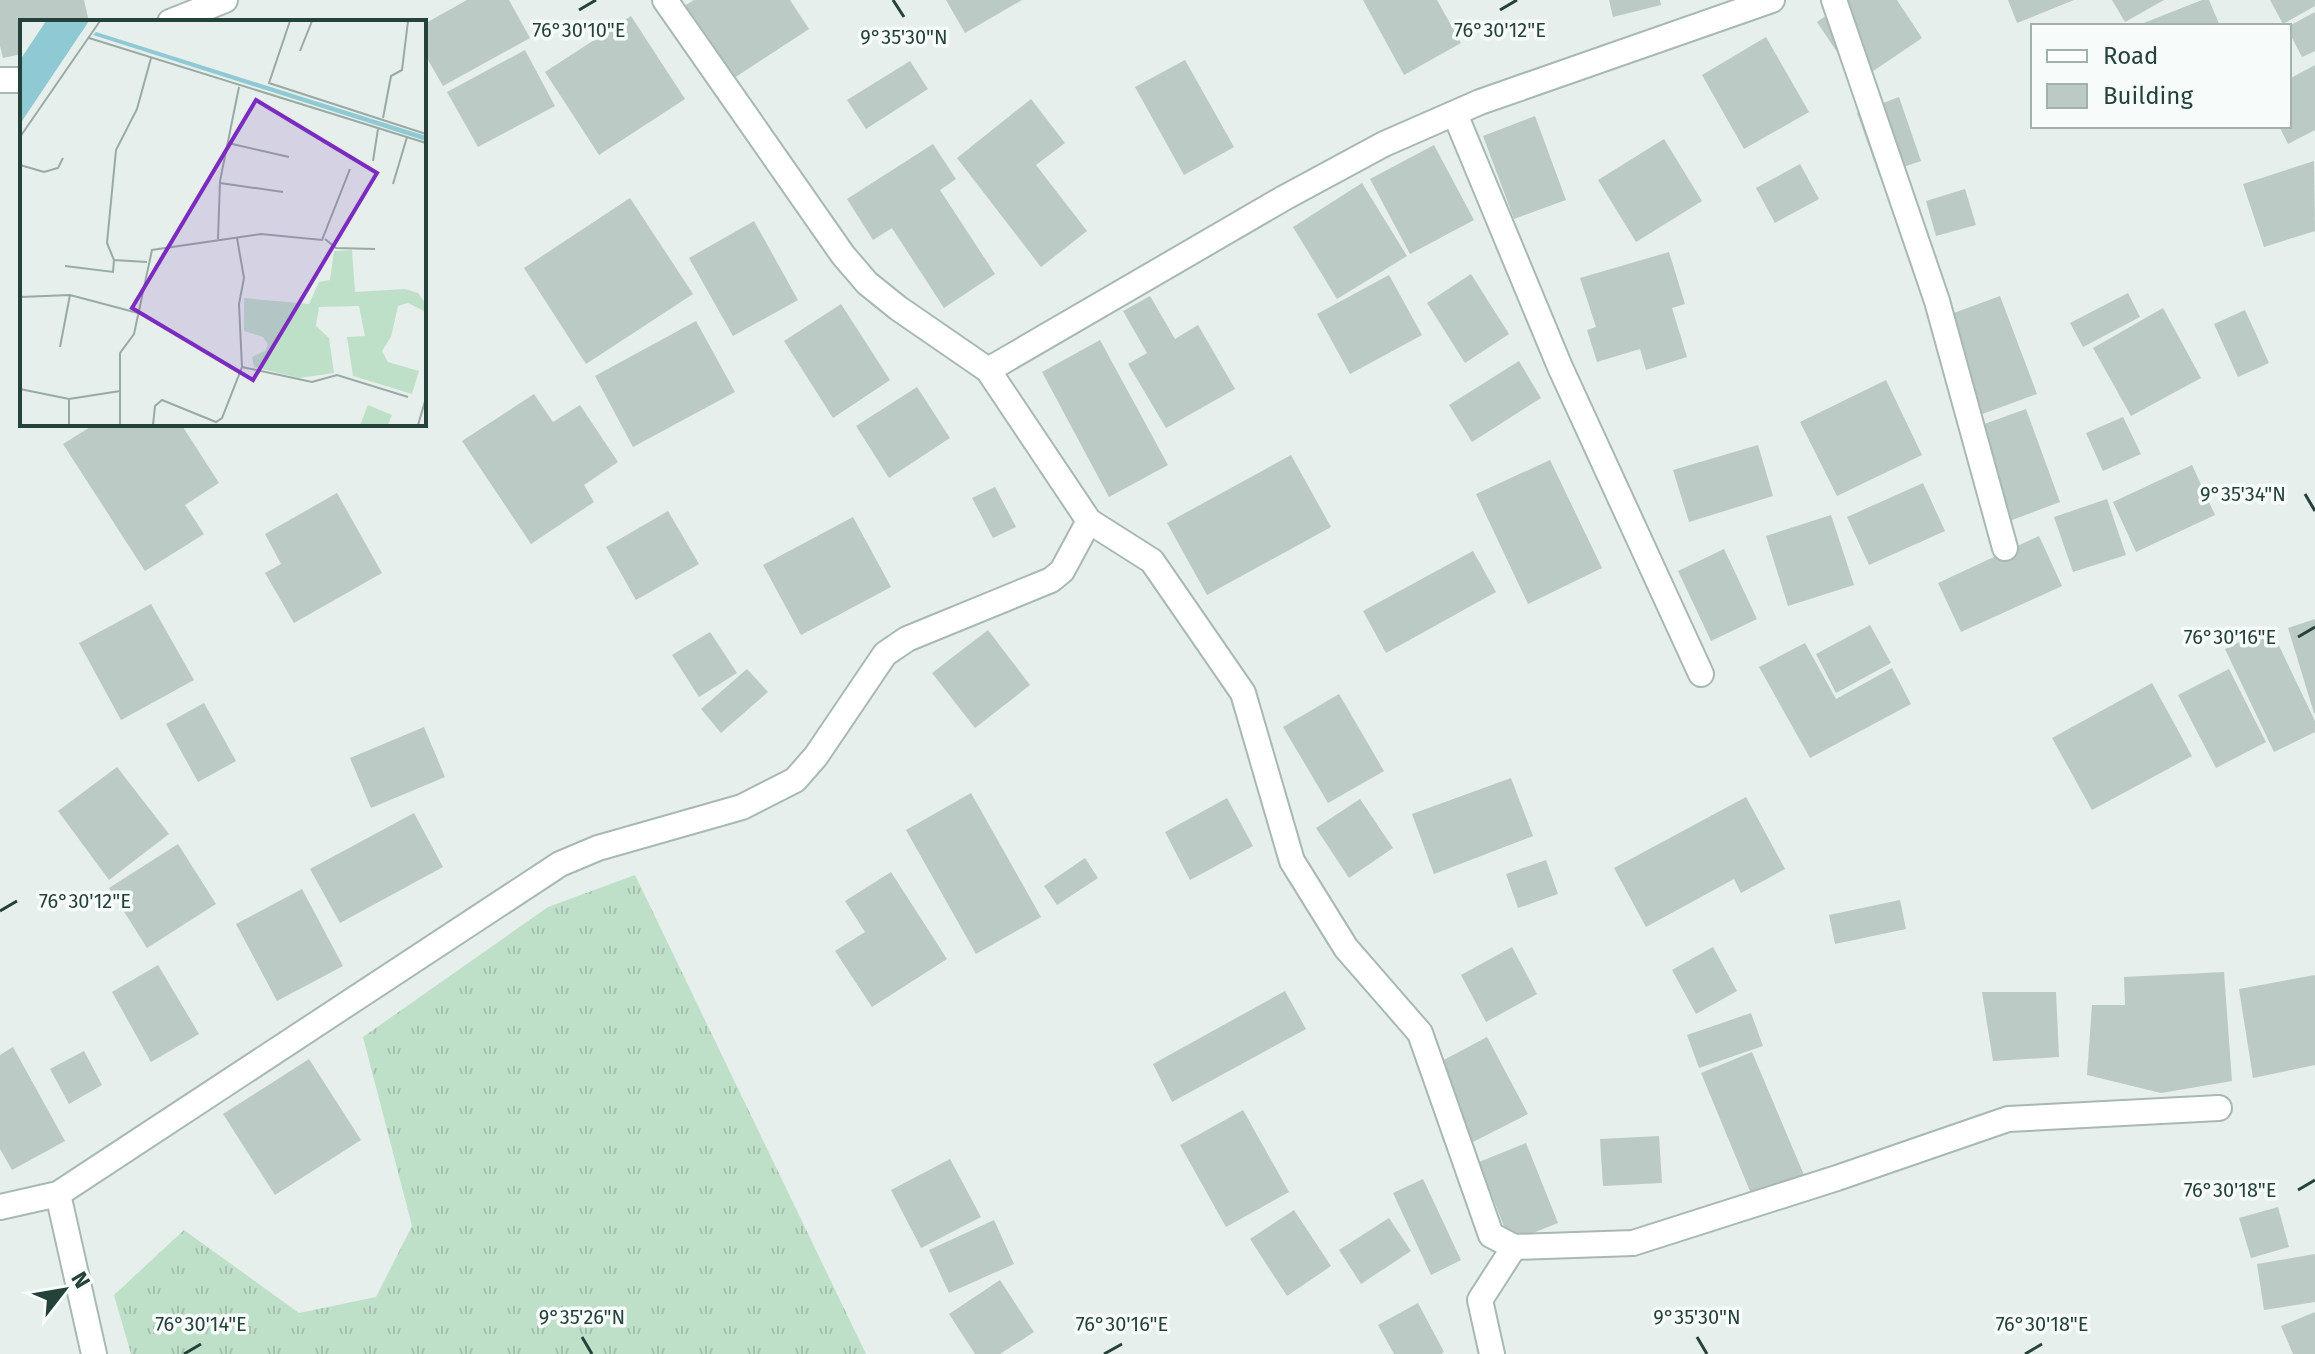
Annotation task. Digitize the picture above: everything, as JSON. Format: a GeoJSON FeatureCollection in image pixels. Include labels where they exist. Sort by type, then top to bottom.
{"type":"FeatureCollection","features":[{"type":"Feature","properties":{"kind":"street"},"geometry":{"type":"LineString","coordinates":[[175,20],[225,0]]}},
{"type":"Feature","properties":{"kind":"street"},"geometry":{"type":"LineString","coordinates":[[665,0],[843,255],[867,283],[898,308],[988,370],[1089,521],[1152,561],[1243,693],[1292,861],[1346,948],[1420,1033],[1491,1235],[1514,1247],[1633,1243],[2008,1119],[2219,1108]]}},
{"type":"Feature","properties":{"kind":"street"},"geometry":{"type":"LineString","coordinates":[[988,370],[1284,198],[1384,144],[1480,102],[1772,0]]}},
{"type":"Feature","properties":{"kind":"street"},"geometry":{"type":"LineString","coordinates":[[1834,0],[1937,301],[2005,548]]}},
{"type":"Feature","properties":{"kind":"street"},"geometry":{"type":"LineString","coordinates":[[1455,114],[1560,367],[1701,674]]}},
{"type":"Feature","properties":{"kind":"street"},"geometry":{"type":"LineString","coordinates":[[0,1207],[58,1194],[560,864],[598,848],[742,807],[795,780],[816,756],[885,654],[907,639],[1051,580],[1062,571],[1089,521]]}},
{"type":"Feature","properties":{"kind":"street"},"geometry":{"type":"LineString","coordinates":[[58,1194],[94,1354]]}},
{"type":"Feature","properties":{"kind":"street"},"geometry":{"type":"LineString","coordinates":[[1492,1354],[1480,1300],[1514,1247]]}},
{"type":"Feature","properties":{"kind":"green space"},"geometry":{"type":"Polygon","coordinates":[[[635,875],[866,1354],[131,1354],[114,1295],[184,1230],[299,1313],[376,1297],[412,1226],[363,1037],[548,907],[635,875]]]}},
{"type":"Feature","properties":{"kind":"building"},"geometry":{"type":"Polygon","coordinates":[[[0,0],[84,0],[89,20],[20,20],[20,54],[3,58],[0,0]]]}},
{"type":"Feature","properties":{"kind":"building"},"geometry":{"type":"Polygon","coordinates":[[[467,0],[509,0],[530,38],[443,86],[426,56],[426,23],[467,0]]]}},
{"type":"Feature","properties":{"kind":"building"},"geometry":{"type":"Polygon","coordinates":[[[694,0],[790,0],[809,29],[731,80],[684,6],[694,0]]]}},
{"type":"Feature","properties":{"kind":"building"},"geometry":{"type":"Polygon","coordinates":[[[946,0],[1022,0],[965,33],[946,0]]]}},
{"type":"Feature","properties":{"kind":"building"},"geometry":{"type":"Polygon","coordinates":[[[1363,0],[1437,0],[1461,43],[1404,75],[1363,0]]]}},
{"type":"Feature","properties":{"kind":"building"},"geometry":{"type":"Polygon","coordinates":[[[1609,0],[1660,0],[1661,5],[1613,17],[1609,0]]]}},
{"type":"Feature","properties":{"kind":"building"},"geometry":{"type":"Polygon","coordinates":[[[1849,0],[1897,0],[1922,38],[1857,82],[1817,22],[1849,0]]]}},
{"type":"Feature","properties":{"kind":"building"},"geometry":{"type":"Polygon","coordinates":[[[2008,0],[2074,0],[2017,23],[2008,0]]]}},
{"type":"Feature","properties":{"kind":"building"},"geometry":{"type":"Polygon","coordinates":[[[2112,0],[2164,0],[2125,22],[2112,0]]]}},
{"type":"Feature","properties":{"kind":"building"},"geometry":{"type":"Polygon","coordinates":[[[2209,0],[2219,24],[2141,24],[2209,0]]]}},
{"type":"Feature","properties":{"kind":"building"},"geometry":{"type":"Polygon","coordinates":[[[2270,0],[2315,0],[2315,6],[2283,24],[2270,0]]]}},
{"type":"Feature","properties":{"kind":"building"},"geometry":{"type":"Polygon","coordinates":[[[2315,12],[2315,51],[2302,57],[2291,36],[2291,25],[2315,12]]]}},
{"type":"Feature","properties":{"kind":"building"},"geometry":{"type":"Polygon","coordinates":[[[631,16],[685,99],[599,155],[545,72],[631,16]]]}},
{"type":"Feature","properties":{"kind":"building"},"geometry":{"type":"Polygon","coordinates":[[[1766,37],[1809,112],[1744,149],[1702,75],[1766,37]]]}},
{"type":"Feature","properties":{"kind":"building"},"geometry":{"type":"Polygon","coordinates":[[[525,50],[555,106],[478,147],[447,92],[525,50]]]}},
{"type":"Feature","properties":{"kind":"building"},"geometry":{"type":"Polygon","coordinates":[[[1185,60],[1234,147],[1184,175],[1135,87],[1185,60]]]}},
{"type":"Feature","properties":{"kind":"building"},"geometry":{"type":"Polygon","coordinates":[[[910,61],[928,89],[866,129],[847,100],[910,61]]]}},
{"type":"Feature","properties":{"kind":"building"},"geometry":{"type":"Polygon","coordinates":[[[2315,65],[2315,130],[2288,144],[2280,128],[2291,128],[2291,78],[2315,65]]]}},
{"type":"Feature","properties":{"kind":"building"},"geometry":{"type":"Polygon","coordinates":[[[1899,97],[1921,161],[1879,175],[1857,113],[1899,97]]]}},
{"type":"Feature","properties":{"kind":"building"},"geometry":{"type":"Polygon","coordinates":[[[1031,99],[1065,143],[1036,165],[1087,231],[1041,267],[957,158],[1031,99]]]}},
{"type":"Feature","properties":{"kind":"building"},"geometry":{"type":"Polygon","coordinates":[[[1535,116],[1566,200],[1514,219],[1483,136],[1535,116]]]}},
{"type":"Feature","properties":{"kind":"building"},"geometry":{"type":"Polygon","coordinates":[[[1664,139],[1702,201],[1636,242],[1598,180],[1664,139]]]}},
{"type":"Feature","properties":{"kind":"building"},"geometry":{"type":"Polygon","coordinates":[[[933,144],[956,179],[940,190],[995,274],[944,308],[892,228],[873,240],[847,199],[933,144]]]}},
{"type":"Feature","properties":{"kind":"building"},"geometry":{"type":"Polygon","coordinates":[[[1434,145],[1474,220],[1410,254],[1370,179],[1434,145]]]}},
{"type":"Feature","properties":{"kind":"building"},"geometry":{"type":"Polygon","coordinates":[[[2314,161],[2315,231],[2264,247],[2243,184],[2314,161]]]}},
{"type":"Feature","properties":{"kind":"building"},"geometry":{"type":"Polygon","coordinates":[[[1800,164],[1819,199],[1775,223],[1756,188],[1800,164]]]}},
{"type":"Feature","properties":{"kind":"building"},"geometry":{"type":"Polygon","coordinates":[[[1362,183],[1407,256],[1337,299],[1293,227],[1362,183]]]}},
{"type":"Feature","properties":{"kind":"building"},"geometry":{"type":"Polygon","coordinates":[[[1965,189],[1976,225],[1936,236],[1926,201],[1965,189]]]}},
{"type":"Feature","properties":{"kind":"building"},"geometry":{"type":"Polygon","coordinates":[[[630,198],[693,294],[586,364],[524,268],[630,198]]]}},
{"type":"Feature","properties":{"kind":"building"},"geometry":{"type":"Polygon","coordinates":[[[754,221],[798,300],[733,336],[689,258],[754,221]]]}},
{"type":"Feature","properties":{"kind":"building"},"geometry":{"type":"Polygon","coordinates":[[[1669,252],[1685,304],[1672,308],[1687,357],[1646,370],[1640,349],[1597,362],[1587,330],[1596,327],[1580,278],[1669,252]]]}},
{"type":"Feature","properties":{"kind":"building"},"geometry":{"type":"Polygon","coordinates":[[[1471,274],[1509,334],[1465,363],[1427,303],[1471,274]]]}},
{"type":"Feature","properties":{"kind":"building"},"geometry":{"type":"Polygon","coordinates":[[[1389,275],[1422,335],[1350,374],[1317,314],[1389,275]]]}},
{"type":"Feature","properties":{"kind":"building"},"geometry":{"type":"Polygon","coordinates":[[[2128,293],[2140,317],[2083,347],[2070,323],[2128,293]]]}},
{"type":"Feature","properties":{"kind":"building"},"geometry":{"type":"Polygon","coordinates":[[[1150,296],[1175,339],[1198,325],[1235,389],[1166,428],[1128,364],[1147,353],[1123,311],[1150,296]]]}},
{"type":"Feature","properties":{"kind":"building"},"geometry":{"type":"Polygon","coordinates":[[[2000,296],[2037,394],[1977,416],[1940,318],[2000,296]]]}},
{"type":"Feature","properties":{"kind":"building"},"geometry":{"type":"Polygon","coordinates":[[[841,304],[890,380],[833,418],[784,341],[841,304]]]}},
{"type":"Feature","properties":{"kind":"building"},"geometry":{"type":"Polygon","coordinates":[[[2163,308],[2201,378],[2131,416],[2093,348],[2163,308]]]}},
{"type":"Feature","properties":{"kind":"building"},"geometry":{"type":"Polygon","coordinates":[[[2245,310],[2269,363],[2238,377],[2214,324],[2245,310]]]}},
{"type":"Feature","properties":{"kind":"building"},"geometry":{"type":"Polygon","coordinates":[[[696,321],[735,392],[633,447],[595,376],[696,321]]]}},
{"type":"Feature","properties":{"kind":"building"},"geometry":{"type":"Polygon","coordinates":[[[1100,340],[1168,465],[1109,497],[1042,372],[1100,340]]]}},
{"type":"Feature","properties":{"kind":"building"},"geometry":{"type":"Polygon","coordinates":[[[1519,361],[1541,398],[1472,442],[1449,405],[1519,361]]]}},
{"type":"Feature","properties":{"kind":"building"},"geometry":{"type":"Polygon","coordinates":[[[1886,380],[1922,455],[1837,496],[1800,422],[1886,380]]]}},
{"type":"Feature","properties":{"kind":"building"},"geometry":{"type":"Polygon","coordinates":[[[917,387],[950,438],[889,478],[856,426],[917,387]]]}},
{"type":"Feature","properties":{"kind":"building"},"geometry":{"type":"Polygon","coordinates":[[[534,394],[553,422],[580,405],[618,462],[584,485],[594,502],[531,544],[462,441],[534,394]]]}},
{"type":"Feature","properties":{"kind":"building"},"geometry":{"type":"Polygon","coordinates":[[[2026,409],[2060,502],[1996,526],[1962,432],[2026,409]]]}},
{"type":"Feature","properties":{"kind":"building"},"geometry":{"type":"Polygon","coordinates":[[[2123,417],[2141,454],[2103,471],[2086,433],[2123,417]]]}},
{"type":"Feature","properties":{"kind":"building"},"geometry":{"type":"Polygon","coordinates":[[[92,426],[182,426],[219,483],[185,505],[204,534],[145,571],[63,444],[92,426]]]}},
{"type":"Feature","properties":{"kind":"building"},"geometry":{"type":"Polygon","coordinates":[[[1758,445],[1773,496],[1689,522],[1673,470],[1758,445]]]}},
{"type":"Feature","properties":{"kind":"building"},"geometry":{"type":"Polygon","coordinates":[[[1291,455],[1331,527],[1207,595],[1167,523],[1291,455]]]}},
{"type":"Feature","properties":{"kind":"building"},"geometry":{"type":"Polygon","coordinates":[[[1550,460],[1602,568],[1528,604],[1476,494],[1550,460]]]}},
{"type":"Feature","properties":{"kind":"building"},"geometry":{"type":"Polygon","coordinates":[[[2192,465],[2215,515],[2136,552],[2113,502],[2192,465]]]}},
{"type":"Feature","properties":{"kind":"building"},"geometry":{"type":"Polygon","coordinates":[[[1923,483],[1945,531],[1869,565],[1847,517],[1923,483]]]}},
{"type":"Feature","properties":{"kind":"building"},"geometry":{"type":"Polygon","coordinates":[[[995,487],[1016,527],[993,538],[972,498],[995,487]]]}},
{"type":"Feature","properties":{"kind":"building"},"geometry":{"type":"Polygon","coordinates":[[[337,493],[382,573],[294,623],[265,573],[281,564],[265,534],[337,493]]]}},
{"type":"Feature","properties":{"kind":"building"},"geometry":{"type":"Polygon","coordinates":[[[2107,499],[2126,555],[2073,572],[2054,517],[2107,499]]]}},
{"type":"Feature","properties":{"kind":"building"},"geometry":{"type":"Polygon","coordinates":[[[668,511],[699,564],[636,600],[606,547],[668,511]]]}},
{"type":"Feature","properties":{"kind":"building"},"geometry":{"type":"Polygon","coordinates":[[[1831,515],[1854,585],[1788,606],[1766,536],[1831,515]]]}},
{"type":"Feature","properties":{"kind":"building"},"geometry":{"type":"Polygon","coordinates":[[[853,517],[891,587],[801,635],[763,565],[853,517]]]}},
{"type":"Feature","properties":{"kind":"building"},"geometry":{"type":"Polygon","coordinates":[[[2039,536],[2062,586],[1961,632],[1938,583],[2039,536]]]}},
{"type":"Feature","properties":{"kind":"building"},"geometry":{"type":"Polygon","coordinates":[[[1724,549],[1757,619],[1711,641],[1678,571],[1724,549]]]}},
{"type":"Feature","properties":{"kind":"building"},"geometry":{"type":"Polygon","coordinates":[[[1473,551],[1496,592],[1386,653],[1363,611],[1473,551]]]}},
{"type":"Feature","properties":{"kind":"building"},"geometry":{"type":"Polygon","coordinates":[[[151,604],[194,680],[121,720],[79,643],[151,604]]]}},
{"type":"Feature","properties":{"kind":"building"},"geometry":{"type":"Polygon","coordinates":[[[2315,619],[2315,713],[2314,713],[2288,628],[2315,619]]]}},
{"type":"Feature","properties":{"kind":"building"},"geometry":{"type":"Polygon","coordinates":[[[1870,625],[1891,663],[1836,693],[1816,654],[1870,625]]]}},
{"type":"Feature","properties":{"kind":"building"},"geometry":{"type":"Polygon","coordinates":[[[2270,627],[2315,721],[2315,732],[2274,752],[2225,649],[2270,627]]]}},
{"type":"Feature","properties":{"kind":"building"},"geometry":{"type":"Polygon","coordinates":[[[988,630],[1030,685],[975,728],[932,673],[988,630]]]}},
{"type":"Feature","properties":{"kind":"building"},"geometry":{"type":"Polygon","coordinates":[[[710,632],[737,673],[699,697],[672,655],[710,632]]]}},
{"type":"Feature","properties":{"kind":"building"},"geometry":{"type":"Polygon","coordinates":[[[1805,643],[1836,699],[1892,668],[1911,704],[1810,758],[1759,667],[1805,643]]]}},
{"type":"Feature","properties":{"kind":"building"},"geometry":{"type":"Polygon","coordinates":[[[747,669],[768,692],[721,733],[701,709],[747,669]]]}},
{"type":"Feature","properties":{"kind":"building"},"geometry":{"type":"Polygon","coordinates":[[[2229,669],[2266,742],[2216,768],[2178,695],[2229,669]]]}},
{"type":"Feature","properties":{"kind":"building"},"geometry":{"type":"Polygon","coordinates":[[[2152,683],[2192,756],[2092,810],[2052,738],[2152,683]]]}},
{"type":"Feature","properties":{"kind":"building"},"geometry":{"type":"Polygon","coordinates":[[[1339,694],[1384,771],[1328,803],[1283,727],[1339,694]]]}},
{"type":"Feature","properties":{"kind":"building"},"geometry":{"type":"Polygon","coordinates":[[[204,703],[236,761],[198,782],[166,724],[204,703]]]}},
{"type":"Feature","properties":{"kind":"building"},"geometry":{"type":"Polygon","coordinates":[[[424,727],[445,777],[371,808],[350,758],[424,727]]]}},
{"type":"Feature","properties":{"kind":"building"},"geometry":{"type":"Polygon","coordinates":[[[117,767],[169,834],[109,880],[58,811],[117,767]]]}},
{"type":"Feature","properties":{"kind":"building"},"geometry":{"type":"Polygon","coordinates":[[[1511,778],[1533,836],[1434,874],[1412,814],[1511,778]]]}},
{"type":"Feature","properties":{"kind":"building"},"geometry":{"type":"Polygon","coordinates":[[[971,793],[1041,917],[976,954],[906,830],[971,793]]]}},
{"type":"Feature","properties":{"kind":"building"},"geometry":{"type":"Polygon","coordinates":[[[1746,797],[1785,869],[1741,893],[1734,879],[1646,927],[1614,868],[1746,797]]]}},
{"type":"Feature","properties":{"kind":"building"},"geometry":{"type":"Polygon","coordinates":[[[1227,798],[1253,846],[1190,880],[1165,832],[1227,798]]]}},
{"type":"Feature","properties":{"kind":"building"},"geometry":{"type":"Polygon","coordinates":[[[1360,799],[1393,848],[1349,878],[1316,828],[1360,799]]]}},
{"type":"Feature","properties":{"kind":"building"},"geometry":{"type":"Polygon","coordinates":[[[414,813],[443,867],[340,923],[310,869],[414,813]]]}},
{"type":"Feature","properties":{"kind":"building"},"geometry":{"type":"Polygon","coordinates":[[[178,844],[216,904],[147,948],[109,888],[178,844]]]}},
{"type":"Feature","properties":{"kind":"building"},"geometry":{"type":"Polygon","coordinates":[[[1085,858],[1098,878],[1057,905],[1044,886],[1085,858]]]}},
{"type":"Feature","properties":{"kind":"building"},"geometry":{"type":"Polygon","coordinates":[[[1546,860],[1558,894],[1518,908],[1506,874],[1546,860]]]}},
{"type":"Feature","properties":{"kind":"building"},"geometry":{"type":"Polygon","coordinates":[[[891,872],[947,959],[872,1007],[835,951],[865,932],[845,901],[891,872]]]}},
{"type":"Feature","properties":{"kind":"building"},"geometry":{"type":"Polygon","coordinates":[[[302,889],[343,966],[277,1001],[236,924],[302,889]]]}},
{"type":"Feature","properties":{"kind":"building"},"geometry":{"type":"Polygon","coordinates":[[[1900,900],[1906,929],[1835,944],[1829,915],[1900,900]]]}},
{"type":"Feature","properties":{"kind":"building"},"geometry":{"type":"Polygon","coordinates":[[[1512,947],[1537,994],[1486,1022],[1461,975],[1512,947]]]}},
{"type":"Feature","properties":{"kind":"building"},"geometry":{"type":"Polygon","coordinates":[[[1713,947],[1737,991],[1696,1014],[1672,970],[1713,947]]]}},
{"type":"Feature","properties":{"kind":"building"},"geometry":{"type":"Polygon","coordinates":[[[158,965],[199,1034],[151,1062],[112,992],[158,965]]]}},
{"type":"Feature","properties":{"kind":"building"},"geometry":{"type":"Polygon","coordinates":[[[2224,972],[2232,1081],[2161,1093],[2087,1075],[2092,1005],[2125,1005],[2124,977],[2224,972]]]}},
{"type":"Feature","properties":{"kind":"building"},"geometry":{"type":"Polygon","coordinates":[[[2315,975],[2315,1065],[2253,1078],[2239,989],[2315,975]]]}},
{"type":"Feature","properties":{"kind":"building"},"geometry":{"type":"Polygon","coordinates":[[[1285,991],[1306,1029],[1172,1102],[1153,1064],[1285,991]]]}},
{"type":"Feature","properties":{"kind":"building"},"geometry":{"type":"Polygon","coordinates":[[[1982,992],[2056,992],[2059,1057],[1993,1061],[1982,992]]]}},
{"type":"Feature","properties":{"kind":"building"},"geometry":{"type":"Polygon","coordinates":[[[1751,1013],[1763,1046],[1699,1068],[1687,1035],[1751,1013]]]}},
{"type":"Feature","properties":{"kind":"building"},"geometry":{"type":"Polygon","coordinates":[[[1487,1037],[1528,1114],[1467,1145],[1427,1069],[1487,1037]]]}},
{"type":"Feature","properties":{"kind":"building"},"geometry":{"type":"Polygon","coordinates":[[[13,1047],[65,1141],[12,1170],[0,1149],[0,1055],[13,1047]]]}},
{"type":"Feature","properties":{"kind":"building"},"geometry":{"type":"Polygon","coordinates":[[[84,1051],[102,1085],[69,1104],[50,1069],[84,1051]]]}},
{"type":"Feature","properties":{"kind":"building"},"geometry":{"type":"Polygon","coordinates":[[[1752,1052],[1804,1175],[1752,1196],[1701,1073],[1752,1052]]]}},
{"type":"Feature","properties":{"kind":"building"},"geometry":{"type":"Polygon","coordinates":[[[309,1059],[361,1140],[275,1195],[223,1114],[309,1059]]]}},
{"type":"Feature","properties":{"kind":"building"},"geometry":{"type":"Polygon","coordinates":[[[1243,1110],[1289,1192],[1226,1227],[1180,1145],[1243,1110]]]}},
{"type":"Feature","properties":{"kind":"building"},"geometry":{"type":"Polygon","coordinates":[[[1659,1136],[1662,1183],[1603,1186],[1600,1139],[1659,1136]]]}},
{"type":"Feature","properties":{"kind":"building"},"geometry":{"type":"Polygon","coordinates":[[[1526,1143],[1558,1223],[1510,1242],[1479,1162],[1526,1143]]]}},
{"type":"Feature","properties":{"kind":"building"},"geometry":{"type":"Polygon","coordinates":[[[950,1159],[981,1217],[921,1248],[891,1190],[950,1159]]]}},
{"type":"Feature","properties":{"kind":"building"},"geometry":{"type":"Polygon","coordinates":[[[1423,1179],[1461,1260],[1431,1275],[1393,1193],[1423,1179]]]}},
{"type":"Feature","properties":{"kind":"building"},"geometry":{"type":"Polygon","coordinates":[[[2278,1207],[2289,1247],[2251,1258],[2239,1218],[2278,1207]]]}},
{"type":"Feature","properties":{"kind":"building"},"geometry":{"type":"Polygon","coordinates":[[[1294,1210],[1331,1266],[1287,1296],[1250,1239],[1294,1210]]]}},
{"type":"Feature","properties":{"kind":"building"},"geometry":{"type":"Polygon","coordinates":[[[1389,1218],[1411,1251],[1361,1284],[1339,1250],[1389,1218]]]}},
{"type":"Feature","properties":{"kind":"building"},"geometry":{"type":"Polygon","coordinates":[[[994,1220],[1014,1264],[949,1293],[929,1250],[994,1220]]]}},
{"type":"Feature","properties":{"kind":"building"},"geometry":{"type":"Polygon","coordinates":[[[2315,1254],[2315,1302],[2264,1310],[2257,1264],[2315,1254]]]}},
{"type":"Feature","properties":{"kind":"building"},"geometry":{"type":"Polygon","coordinates":[[[1000,1280],[1034,1332],[1000,1354],[975,1354],[949,1314],[1000,1280]]]}},
{"type":"Feature","properties":{"kind":"building"},"geometry":{"type":"Polygon","coordinates":[[[1418,1303],[1444,1352],[1394,1354],[1378,1325],[1418,1303]]]}},
{"type":"Feature","properties":{"kind":"building"},"geometry":{"type":"Polygon","coordinates":[[[2315,1312],[2315,1354],[2293,1354],[2281,1326],[2315,1312]]]}}]}
